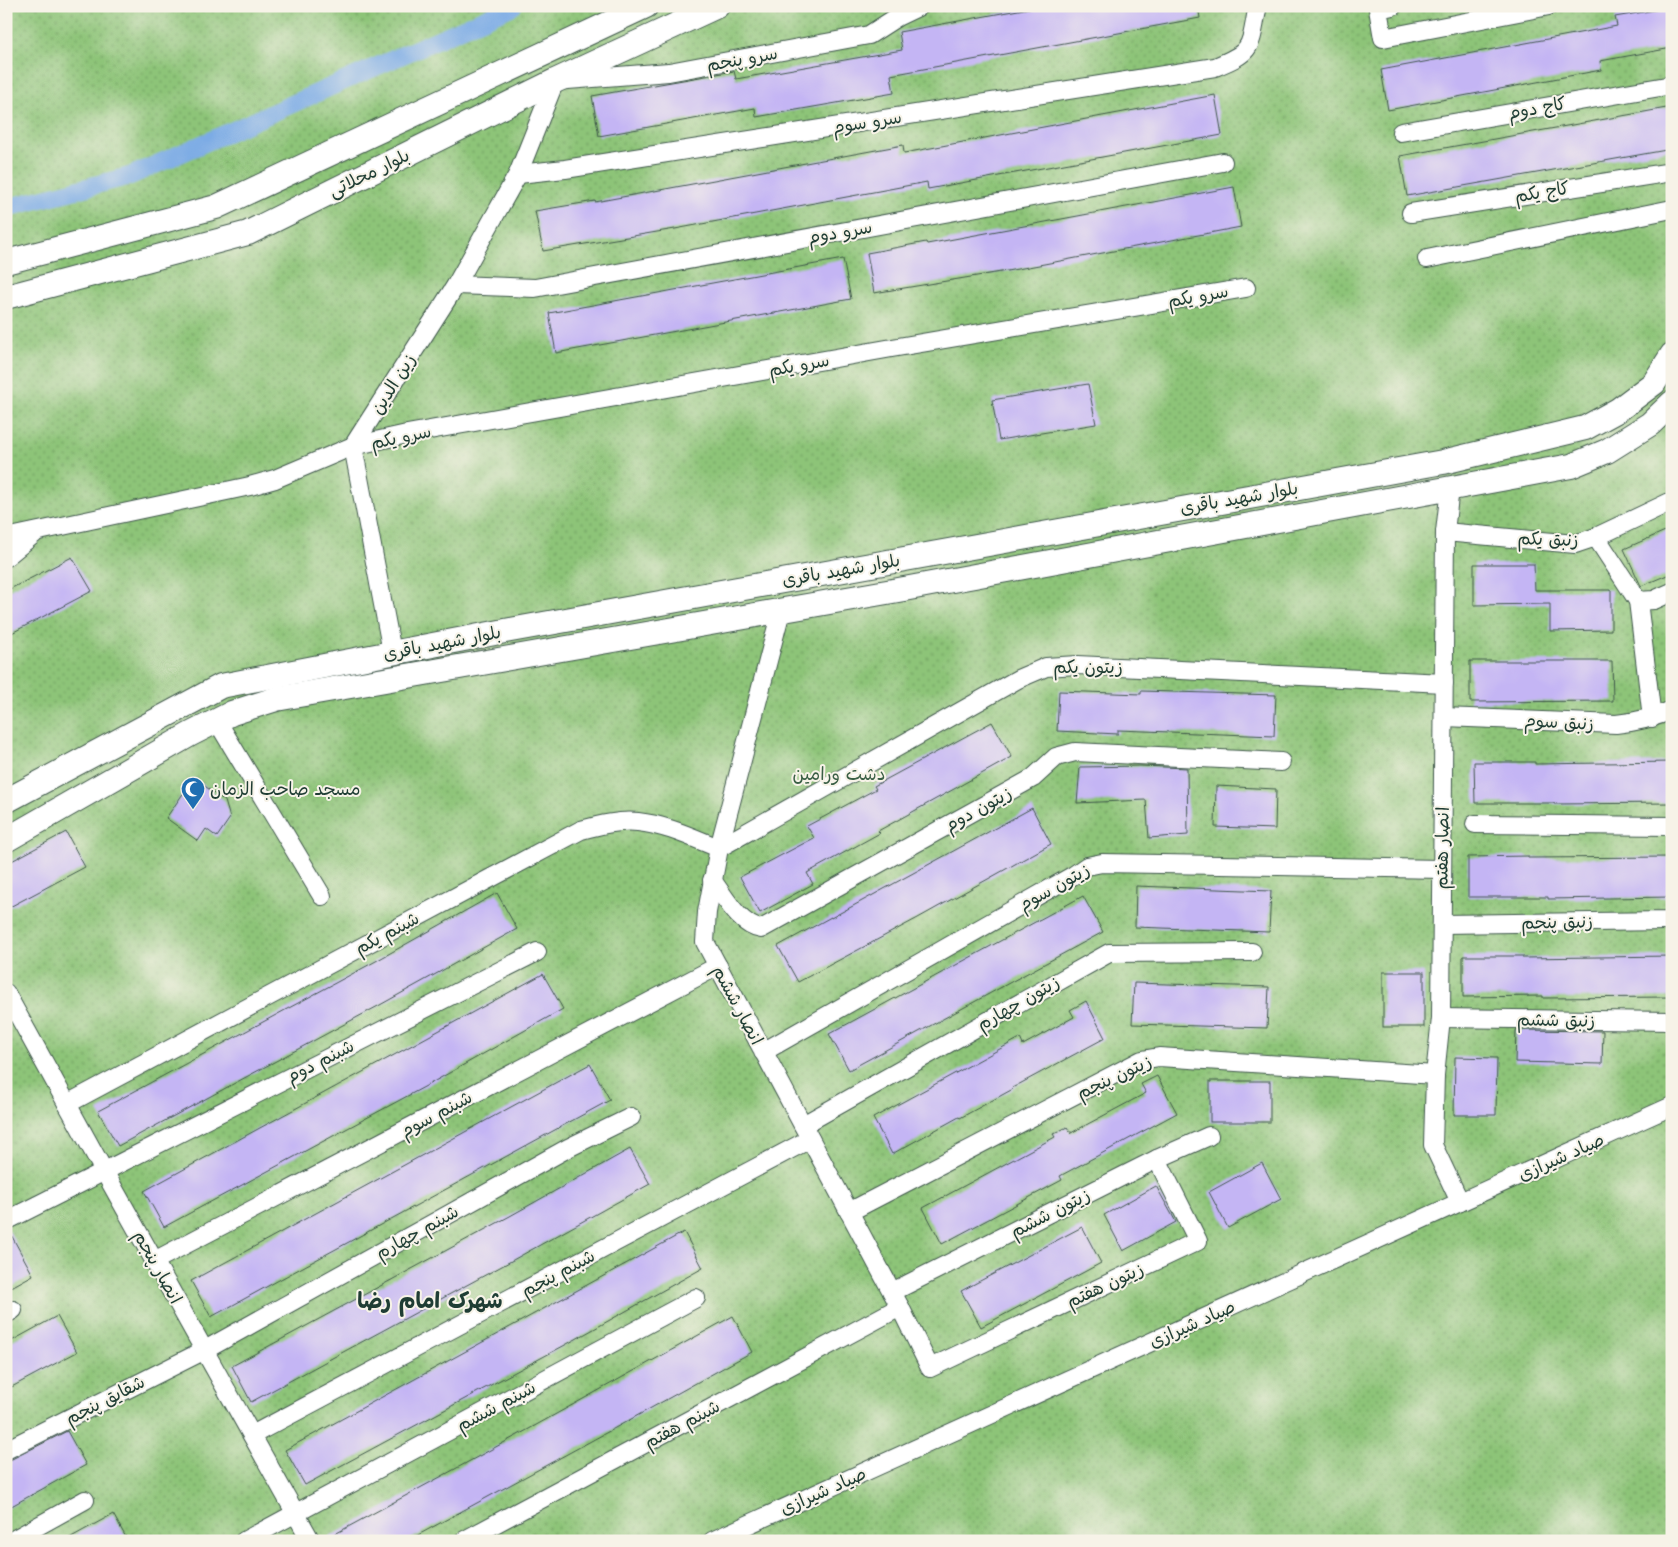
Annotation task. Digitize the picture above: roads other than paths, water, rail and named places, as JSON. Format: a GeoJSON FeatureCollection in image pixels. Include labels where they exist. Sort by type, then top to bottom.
{"type":"FeatureCollection","features":[{"type":"Feature","properties":{"kind":"street","name":"بلوار محلاتی"},"geometry":{"type":"LineString","coordinates":[[6,262],[216,207],[646,6]]}},
{"type":"Feature","properties":{"kind":"street","name":"بلوار محلاتی"},"geometry":{"type":"LineString","coordinates":[[6,297],[248,233],[555,81],[717,6]]}},
{"type":"Feature","properties":{"kind":"street","name":"سرو پنجم"},"geometry":{"type":"LineString","coordinates":[[555,81],[669,72],[868,35],[897,17],[920,6]]}},
{"type":"Feature","properties":{"kind":"street","name":"سرو سوم"},"geometry":{"type":"LineString","coordinates":[[518,174],[564,169],[1215,67],[1239,57],[1250,46],[1257,6]]}},
{"type":"Feature","properties":{"kind":"street"},"geometry":{"type":"LineString","coordinates":[[1393,6],[1378,9],[1383,38],[1548,6]]}},
{"type":"Feature","properties":{"kind":"street"},"geometry":{"type":"LineString","coordinates":[[540,55],[555,81]]}},
{"type":"Feature","properties":{"kind":"street","name":"زین الدین"},"geometry":{"type":"LineString","coordinates":[[354,446],[456,285],[518,174],[555,81]]}},
{"type":"Feature","properties":{"kind":"street","name":"کاج دوم"},"geometry":{"type":"LineString","coordinates":[[1401,132],[1672,85]]}},
{"type":"Feature","properties":{"kind":"street","name":"سرو دوم"},"geometry":{"type":"LineString","coordinates":[[456,285],[535,288],[1223,162]]}},
{"type":"Feature","properties":{"kind":"street","name":"کاج یکم"},"geometry":{"type":"LineString","coordinates":[[1412,213],[1672,172]]}},
{"type":"Feature","properties":{"kind":"street"},"geometry":{"type":"LineString","coordinates":[[1427,259],[1672,209]]}},
{"type":"Feature","properties":{"kind":"street","name":"سرو یکم"},"geometry":{"type":"LineString","coordinates":[[354,446],[446,427],[1246,288]]}},
{"type":"Feature","properties":{"kind":"street","name":"بلوار شهید باقری"},"geometry":{"type":"LineString","coordinates":[[6,800],[222,686],[392,652],[778,581],[1443,462],[1586,428],[1618,410],[1654,383],[1672,355]]}},
{"type":"Feature","properties":{"kind":"street","name":"بلوار شهید باقری"},"geometry":{"type":"LineString","coordinates":[[6,840],[189,735],[232,713],[276,699],[781,611],[1571,466],[1607,451],[1643,429],[1672,403]]}},
{"type":"Feature","properties":{"kind":"street"},"geometry":{"type":"LineString","coordinates":[[6,538],[258,484],[275,479],[354,446],[392,652]]}},
{"type":"Feature","properties":{"kind":"street","name":"انصار هفتم"},"geometry":{"type":"LineString","coordinates":[[1450,488],[1445,532],[1441,1018],[1435,1075],[1434,1145],[1460,1202]]}},
{"type":"Feature","properties":{"kind":"street","name":"زنبق یکم"},"geometry":{"type":"LineString","coordinates":[[1445,532],[1575,544],[1596,538],[1672,501]]}},
{"type":"Feature","properties":{"kind":"street"},"geometry":{"type":"LineString","coordinates":[[6,557],[34,533]]}},
{"type":"Feature","properties":{"kind":"street"},"geometry":{"type":"LineString","coordinates":[[1596,538],[1638,601],[1652,718]]}},
{"type":"Feature","properties":{"kind":"street"},"geometry":{"type":"LineString","coordinates":[[778,581],[781,611]]}},
{"type":"Feature","properties":{"kind":"street"},"geometry":{"type":"LineString","coordinates":[[1638,601],[1654,600],[1672,592]]}},
{"type":"Feature","properties":{"kind":"street","name":"انصار ششم"},"geometry":{"type":"LineString","coordinates":[[781,611],[719,848],[707,912],[705,942],[896,1300],[930,1368]]}},
{"type":"Feature","properties":{"kind":"street","name":"زیتون یکم"},"geometry":{"type":"LineString","coordinates":[[719,848],[1018,679],[1046,666],[1077,665],[1444,683]]}},
{"type":"Feature","properties":{"kind":"street","name":"زنبق سوم"},"geometry":{"type":"LineString","coordinates":[[1444,716],[1616,724],[1635,723],[1672,710]]}},
{"type":"Feature","properties":{"kind":"street"},"geometry":{"type":"LineString","coordinates":[[217,721],[322,896]]}},
{"type":"Feature","properties":{"kind":"street","name":"زیتون دوم"},"geometry":{"type":"LineString","coordinates":[[712,880],[744,922],[752,928],[761,929],[1033,778],[1056,757],[1075,752],[1281,762]]}},
{"type":"Feature","properties":{"kind":"street","name":"شبنم یکم"},"geometry":{"type":"LineString","coordinates":[[67,1104],[582,830],[604,824],[638,822],[673,830],[719,848]]}},
{"type":"Feature","properties":{"kind":"street"},"geometry":{"type":"LineString","coordinates":[[1475,824],[1672,826]]}},
{"type":"Feature","properties":{"kind":"street","name":"زیتون سوم"},"geometry":{"type":"LineString","coordinates":[[763,1052],[1087,866],[1102,863],[1442,868]]}},
{"type":"Feature","properties":{"kind":"street","name":"زنبق پنجم"},"geometry":{"type":"LineString","coordinates":[[1442,924],[1672,920]]}},
{"type":"Feature","properties":{"kind":"street","name":"شبنم دوم"},"geometry":{"type":"LineString","coordinates":[[6,1221],[537,952]]}},
{"type":"Feature","properties":{"kind":"street","name":"زیتون چهارم"},"geometry":{"type":"LineString","coordinates":[[806,1132],[1109,953],[1252,952]]}},
{"type":"Feature","properties":{"kind":"street","name":"شبنم سوم"},"geometry":{"type":"LineString","coordinates":[[154,1261],[718,966]]}},
{"type":"Feature","properties":{"kind":"street","name":"انصار پنجم"},"geometry":{"type":"LineString","coordinates":[[6,993],[311,1541]]}},
{"type":"Feature","properties":{"kind":"street","name":"زنبق ششم"},"geometry":{"type":"LineString","coordinates":[[1441,1018],[1672,1021]]}},
{"type":"Feature","properties":{"kind":"street","name":"زیتون پنجم"},"geometry":{"type":"LineString","coordinates":[[849,1212],[1142,1060],[1158,1056],[1435,1075]]}},
{"type":"Feature","properties":{"kind":"street","name":"صیاد شیرازی"},"geometry":{"type":"LineString","coordinates":[[712,1541],[1672,1106]]}},
{"type":"Feature","properties":{"kind":"street","name":"شبنم چهارم"},"geometry":{"type":"LineString","coordinates":[[205,1350],[568,1148],[631,1117]]}},
{"type":"Feature","properties":{"kind":"street","name":"شبنم پنجم"},"geometry":{"type":"LineString","coordinates":[[252,1435],[806,1132]]}},
{"type":"Feature","properties":{"kind":"street","name":"زیتون ششم"},"geometry":{"type":"LineString","coordinates":[[896,1300],[1157,1159],[1209,1136]]}},
{"type":"Feature","properties":{"kind":"street","name":"زیتون هفتم"},"geometry":{"type":"LineString","coordinates":[[930,1368],[1198,1241],[1157,1159]]}},
{"type":"Feature","properties":{"kind":"street","name":"شبنم ششم"},"geometry":{"type":"LineString","coordinates":[[244,1541],[696,1298]]}},
{"type":"Feature","properties":{"kind":"street","name":"شبنم هفتم"},"geometry":{"type":"LineString","coordinates":[[464,1541],[896,1300]]}},
{"type":"Feature","properties":{"kind":"street","name":"شقایق پنجم"},"geometry":{"type":"LineString","coordinates":[[6,1450],[205,1350]]}},
{"type":"Feature","properties":{"kind":"street"},"geometry":{"type":"LineString","coordinates":[[11,1541],[85,1500]]}},
{"type":"Feature","properties":{"kind":"waterway"},"geometry":{"type":"LineString","coordinates":[[6,208],[130,176],[513,6]]}},
{"type":"Feature","properties":{"kind":"place","name":"مسجد صاحب الزمان"},"geometry":{"type":"Point","coordinates":[193,810]}},
{"type":"Feature","properties":{"kind":"district","name":"شهرک امام رضا"},"geometry":{"type":"Point","coordinates":[430,1300]}},
{"type":"Feature","properties":{"kind":"park label","name":"دشت ورامین"},"geometry":{"type":"Point","coordinates":[839,774]}}]}
